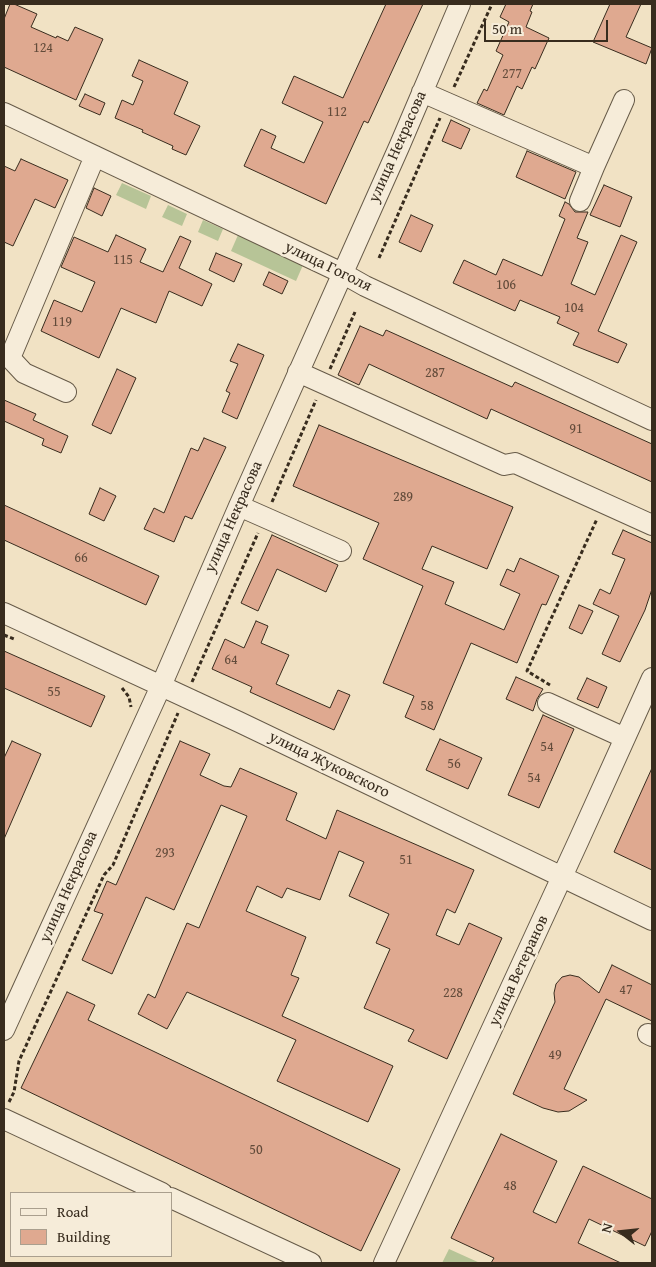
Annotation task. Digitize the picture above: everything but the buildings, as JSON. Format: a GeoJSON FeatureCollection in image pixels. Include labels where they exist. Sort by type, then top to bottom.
{"type":"FeatureCollection","features":[{"type":"Feature","properties":{"kind":"street","name":"улица Некрасова"},"geometry":{"type":"LineString","coordinates":[[4,1030],[161,686],[460,4]]}},
{"type":"Feature","properties":{"kind":"street"},"geometry":{"type":"LineString","coordinates":[[422,92],[594,168]]}},
{"type":"Feature","properties":{"kind":"street"},"geometry":{"type":"LineString","coordinates":[[580,201],[624,100]]}},
{"type":"Feature","properties":{"kind":"street","name":"улица Гоголя"},"geometry":{"type":"LineString","coordinates":[[4,113],[342,273],[374,290],[652,420]]}},
{"type":"Feature","properties":{"kind":"street"},"geometry":{"type":"LineString","coordinates":[[66,392],[24,373],[10,358],[95,156]]}},
{"type":"Feature","properties":{"kind":"street"},"geometry":{"type":"LineString","coordinates":[[298,372],[504,465],[515,463],[652,525]]}},
{"type":"Feature","properties":{"kind":"street"},"geometry":{"type":"LineString","coordinates":[[239,506],[341,552]]}},
{"type":"Feature","properties":{"kind":"street","name":"улица Жуковского"},"geometry":{"type":"LineString","coordinates":[[4,613],[652,920]]}},
{"type":"Feature","properties":{"kind":"street","name":"улица Ветеранов"},"geometry":{"type":"LineString","coordinates":[[384,1263],[652,678]]}},
{"type":"Feature","properties":{"kind":"street"},"geometry":{"type":"LineString","coordinates":[[548,704],[625,738]]}},
{"type":"Feature","properties":{"kind":"street"},"geometry":{"type":"LineString","coordinates":[[4,1119],[160,1192]]}},
{"type":"Feature","properties":{"kind":"street"},"geometry":{"type":"LineString","coordinates":[[172,1198],[311,1263]]}},
{"type":"Feature","properties":{"kind":"path"},"geometry":{"type":"LineString","coordinates":[[379,258],[492,4]]}},
{"type":"Feature","properties":{"kind":"path"},"geometry":{"type":"LineString","coordinates":[[548,704],[554,687],[527,671],[604,503]]}},
{"type":"Feature","properties":{"kind":"path"},"geometry":{"type":"LineString","coordinates":[[4,635],[22,643]]}},
{"type":"Feature","properties":{"kind":"path"},"geometry":{"type":"LineString","coordinates":[[120,687],[129,698],[131,707],[127,716]]}},
{"type":"Feature","properties":{"kind":"green space"},"geometry":{"type":"Polygon","coordinates":[[[122,183],[151,196],[146,209],[116,195],[122,183]]]}},
{"type":"Feature","properties":{"kind":"green space"},"geometry":{"type":"Polygon","coordinates":[[[168,205],[187,214],[182,226],[162,217],[168,205]]]}},
{"type":"Feature","properties":{"kind":"green space"},"geometry":{"type":"Polygon","coordinates":[[[203,220],[223,229],[218,241],[198,232],[203,220]]]}},
{"type":"Feature","properties":{"kind":"green space"},"geometry":{"type":"Polygon","coordinates":[[[238,235],[303,265],[296,281],[231,251],[238,235]]]}},
{"type":"Feature","properties":{"kind":"green space"},"geometry":{"type":"Polygon","coordinates":[[[449,1249],[480,1263],[442,1263],[449,1249]]]}}]}
